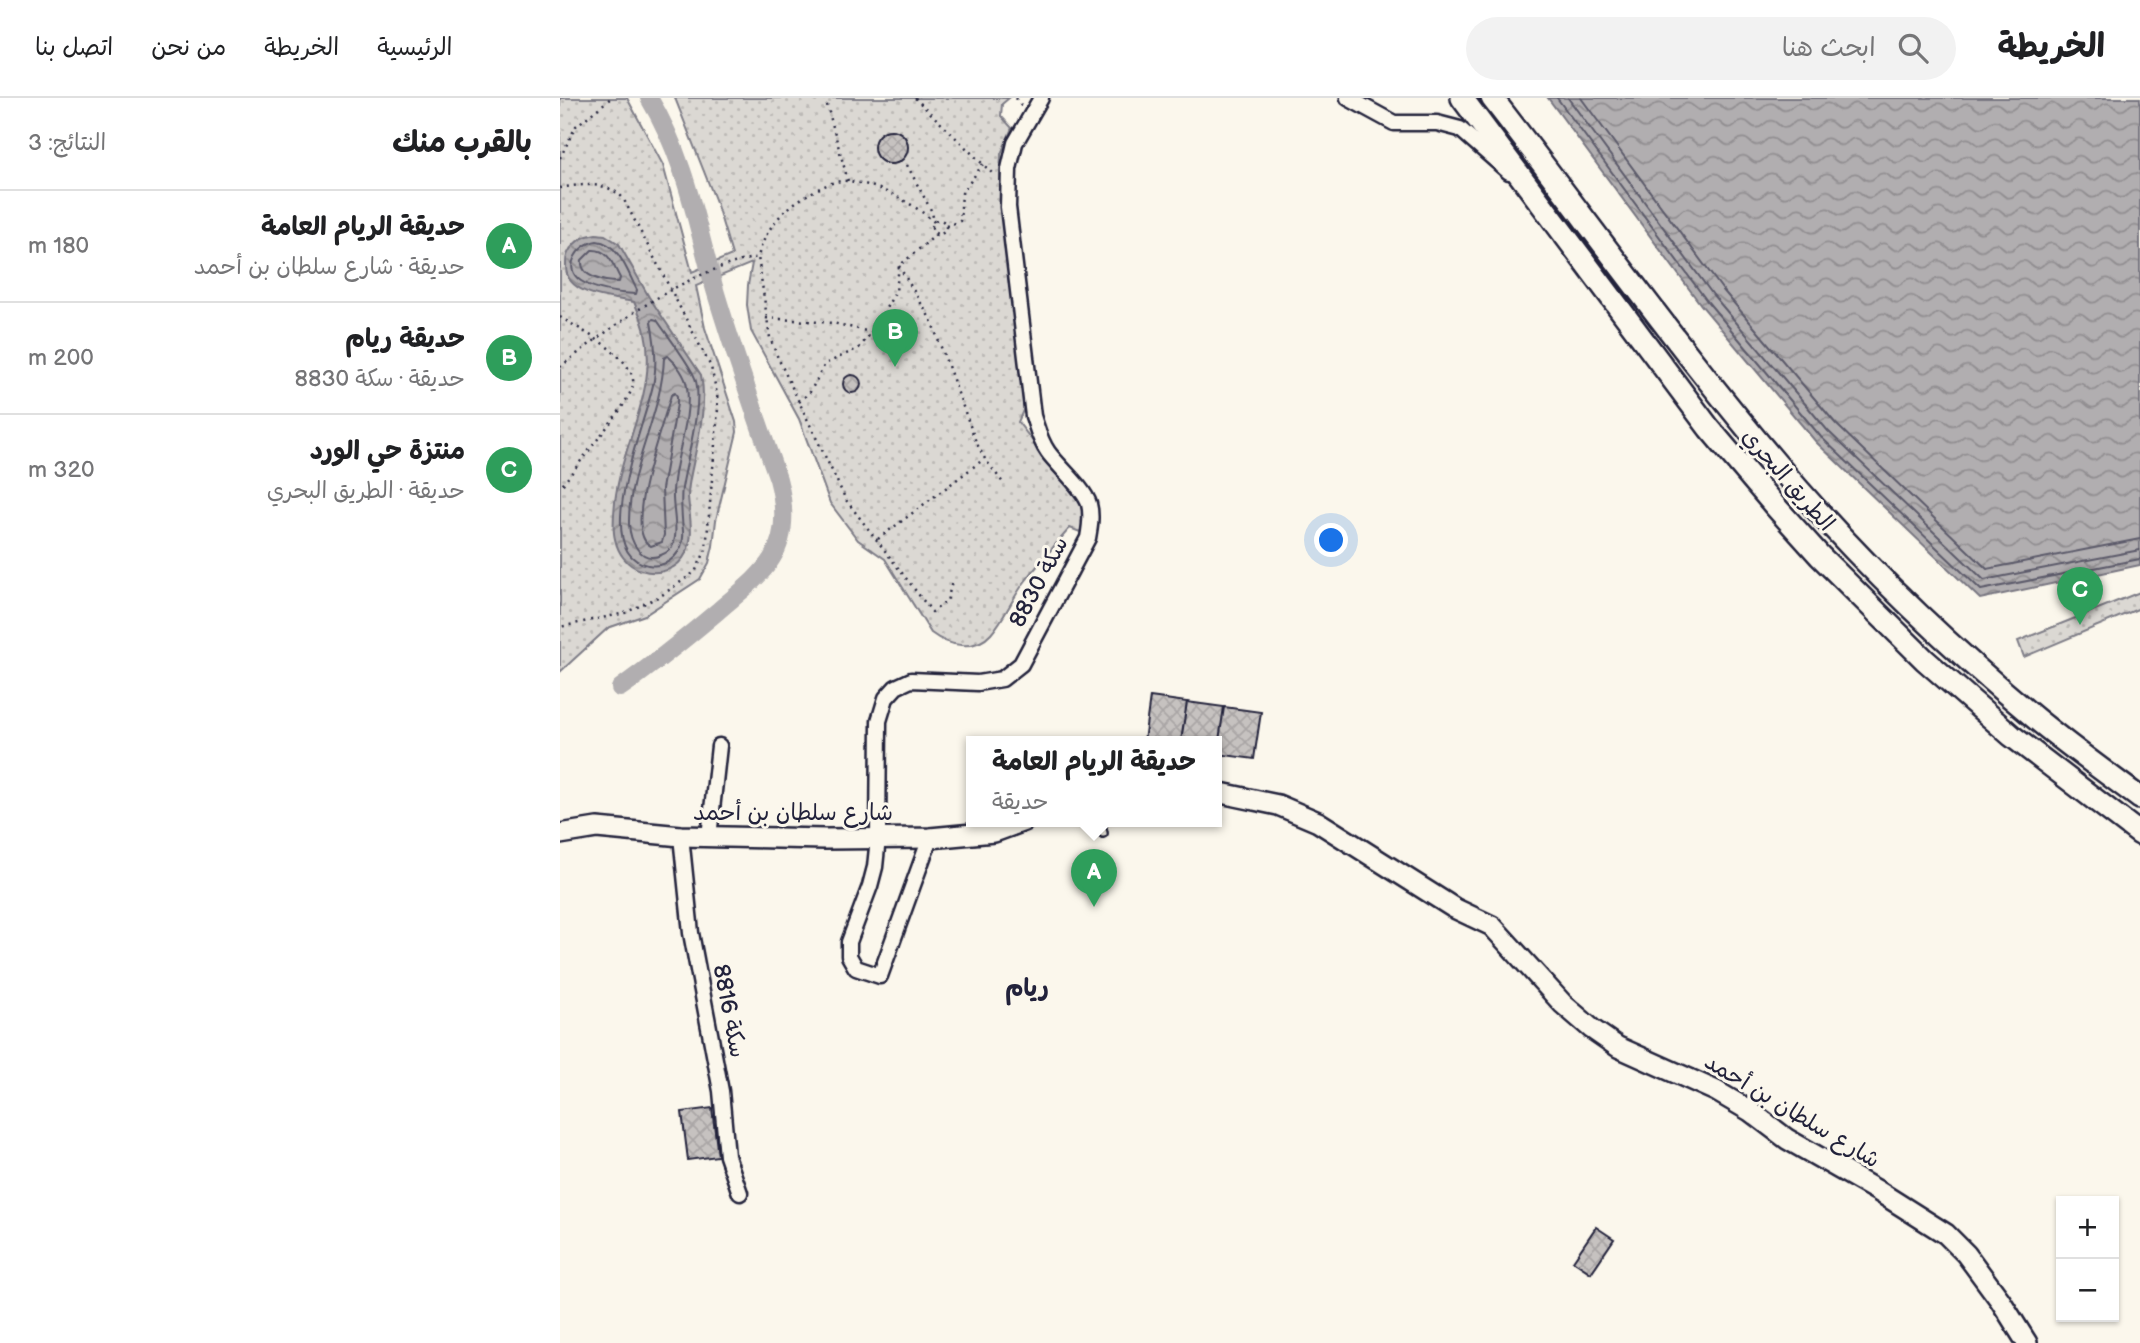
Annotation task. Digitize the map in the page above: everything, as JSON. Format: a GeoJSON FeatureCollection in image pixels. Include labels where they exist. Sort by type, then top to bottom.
{"type":"FeatureCollection","features":[{"type":"Feature","properties":{"kind":"main road","name":"الطريق البحري"},"geometry":{"type":"LineString","coordinates":[[1462,98],[1709,428],[1820,556],[1925,660],[2012,736],[2140,834]]}},
{"type":"Feature","properties":{"kind":"main road","name":"الطريق البحري"},"geometry":{"type":"LineString","coordinates":[[1492,98],[1731,409],[1833,528],[1944,639],[2036,719],[2139,795]]}},
{"type":"Feature","properties":{"kind":"street","name":"سكة 8830"},"geometry":{"type":"LineString","coordinates":[[930,838],[880,976],[856,968],[849,956],[849,942],[875,867],[878,838],[879,721],[886,698],[896,687],[911,680],[978,683],[1002,679],[1011,672],[1021,664],[1088,538],[1089,503],[1067,472],[1048,452],[1039,436],[1033,416],[1008,207],[1009,170],[1015,143],[1041,98]]}},
{"type":"Feature","properties":{"kind":"street"},"geometry":{"type":"LineString","coordinates":[[1349,98],[1394,123],[1437,123],[1461,129],[1538,198]]}},
{"type":"Feature","properties":{"kind":"street"},"geometry":{"type":"LineString","coordinates":[[709,837],[719,746]]}},
{"type":"Feature","properties":{"kind":"street","name":"شارع سلطان بن أحمد"},"geometry":{"type":"LineString","coordinates":[[1222,793],[1278,805],[1318,822],[1454,908],[1492,926],[1563,1004],[1618,1047],[1716,1091],[1751,1111],[1787,1139],[1946,1234],[1973,1263],[2027,1343]]}},
{"type":"Feature","properties":{"kind":"street"},"geometry":{"type":"LineString","coordinates":[[2118,818],[2139,795]]}},
{"type":"Feature","properties":{"kind":"street","name":"شارع سلطان بن أحمد"},"geometry":{"type":"LineString","coordinates":[[560,834],[597,828],[709,837],[930,838],[994,832],[1008,827]]}},
{"type":"Feature","properties":{"kind":"street","name":"سكة 8816"},"geometry":{"type":"LineString","coordinates":[[681,836],[691,933],[721,1091],[727,1156],[740,1193]]}},
{"type":"Feature","properties":{"kind":"lane"},"geometry":{"type":"LineString","coordinates":[[1102,827],[1103,833]]}},
{"type":"Feature","properties":{"kind":"path"},"geometry":{"type":"LineString","coordinates":[[560,158],[576,126],[611,98]]}},
{"type":"Feature","properties":{"kind":"path"},"geometry":{"type":"LineString","coordinates":[[825,98],[848,181]]}},
{"type":"Feature","properties":{"kind":"path"},"geometry":{"type":"LineString","coordinates":[[915,98],[1009,188]]}},
{"type":"Feature","properties":{"kind":"path"},"geometry":{"type":"LineString","coordinates":[[946,226],[961,221],[962,194],[983,164]]}},
{"type":"Feature","properties":{"kind":"path"},"geometry":{"type":"LineString","coordinates":[[907,165],[932,212],[932,227],[937,234]]}},
{"type":"Feature","properties":{"kind":"path"},"geometry":{"type":"LineString","coordinates":[[934,222],[922,211],[880,190],[838,181],[793,202],[780,214],[761,244],[758,257],[766,318],[774,348],[846,500],[932,612],[947,601],[951,582]]}},
{"type":"Feature","properties":{"kind":"path"},"geometry":{"type":"LineString","coordinates":[[560,188],[596,185],[617,191],[623,198],[711,367],[717,394],[706,550],[695,572],[662,595],[625,613],[560,627]]}},
{"type":"Feature","properties":{"kind":"path"},"geometry":{"type":"LineString","coordinates":[[934,222],[942,220],[946,226]]}},
{"type":"Feature","properties":{"kind":"path"},"geometry":{"type":"LineString","coordinates":[[799,402],[810,393],[825,364],[859,348],[872,332],[896,291],[899,266],[937,234],[944,232],[946,226]]}},
{"type":"Feature","properties":{"kind":"path"},"geometry":{"type":"LineString","coordinates":[[560,367],[634,313],[696,276],[758,257]]}},
{"type":"Feature","properties":{"kind":"path"},"geometry":{"type":"LineString","coordinates":[[899,266],[931,320],[976,442],[1004,484]]}},
{"type":"Feature","properties":{"kind":"path"},"geometry":{"type":"LineString","coordinates":[[560,317],[617,355],[633,375],[633,385],[621,409],[560,488]]}},
{"type":"Feature","properties":{"kind":"path"},"geometry":{"type":"LineString","coordinates":[[766,318],[833,323],[872,332]]}},
{"type":"Feature","properties":{"kind":"path"},"geometry":{"type":"LineString","coordinates":[[878,539],[985,459]]}},
{"type":"Feature","properties":{"kind":"shaded area"},"geometry":{"type":"Polygon","coordinates":[[[560,98],[627,98],[663,165],[692,272],[732,255],[716,202],[675,98],[1009,98],[1002,104],[1001,116],[1012,128],[1001,154],[1000,183],[1024,408],[1018,422],[1082,505],[1085,518],[1080,532],[1070,528],[1040,562],[985,640],[969,645],[953,644],[931,633],[885,559],[858,540],[830,503],[799,419],[751,331],[747,305],[752,263],[696,286],[705,328],[737,432],[716,520],[709,563],[700,579],[645,615],[608,628],[560,672],[560,98]]]}},
{"type":"Feature","properties":{"kind":"shaded area"},"geometry":{"type":"Polygon","coordinates":[[[2140,592],[2140,608],[2024,657],[2018,641],[2140,592]]]}},
{"type":"Feature","properties":{"kind":"water"},"geometry":{"type":"Polygon","coordinates":[[[1548,98],[2140,98],[2140,565],[1980,599],[1816,442],[1701,305],[1548,98]]]}},
{"type":"Feature","properties":{"kind":"water"},"geometry":{"type":"Polygon","coordinates":[[[596,234],[605,235],[619,244],[649,297],[701,375],[702,420],[688,492],[691,525],[689,546],[678,564],[661,572],[647,572],[627,562],[616,544],[614,534],[615,502],[641,402],[648,353],[644,328],[634,302],[592,294],[582,290],[568,277],[566,262],[569,251],[581,239],[596,234]]]}},
{"type":"Feature","properties":{"kind":"building"},"geometry":{"type":"Polygon","coordinates":[[[891,130],[903,135],[908,147],[903,159],[891,164],[879,159],[874,147],[879,135],[891,130]]]}},
{"type":"Feature","properties":{"kind":"building"},"geometry":{"type":"Polygon","coordinates":[[[852,375],[858,378],[861,384],[858,390],[852,393],[846,390],[843,384],[846,378],[852,375]]]}},
{"type":"Feature","properties":{"kind":"building"},"geometry":{"type":"Polygon","coordinates":[[[1150,697],[1187,702],[1182,736],[1145,736],[1150,697]]]}},
{"type":"Feature","properties":{"kind":"building"},"geometry":{"type":"Polygon","coordinates":[[[1187,702],[1224,707],[1220,736],[1182,736],[1187,702]]]}},
{"type":"Feature","properties":{"kind":"building"},"geometry":{"type":"Polygon","coordinates":[[[1224,707],[1261,712],[1254,759],[1222,755],[1222,736],[1220,736],[1224,707]]]}},
{"type":"Feature","properties":{"kind":"building"},"geometry":{"type":"Polygon","coordinates":[[[712,1108],[718,1156],[688,1160],[682,1112],[712,1108]]]}},
{"type":"Feature","properties":{"kind":"building"},"geometry":{"type":"Polygon","coordinates":[[[1596,1227],[1614,1239],[1591,1273],[1573,1261],[1596,1227]]]}},
{"type":"Feature","properties":{"kind":"waterway"},"geometry":{"type":"LineString","coordinates":[[620,688],[682,641],[754,580],[777,549],[783,519],[778,479],[722,314],[689,192],[672,144],[649,98]]}},
{"type":"Feature","properties":{"kind":"place","name":"حديقة ريام"},"geometry":{"type":"Point","coordinates":[895,367]}},
{"type":"Feature","properties":{"kind":"place","name":"منتزة حي الورد"},"geometry":{"type":"Point","coordinates":[2080,625]}},
{"type":"Feature","properties":{"kind":"place","name":"حديقة الريام العامة"},"geometry":{"type":"Point","coordinates":[1094,907]}},
{"type":"Feature","properties":{"kind":"district","name":"ريام"},"geometry":{"type":"Point","coordinates":[1027,988]}}]}
